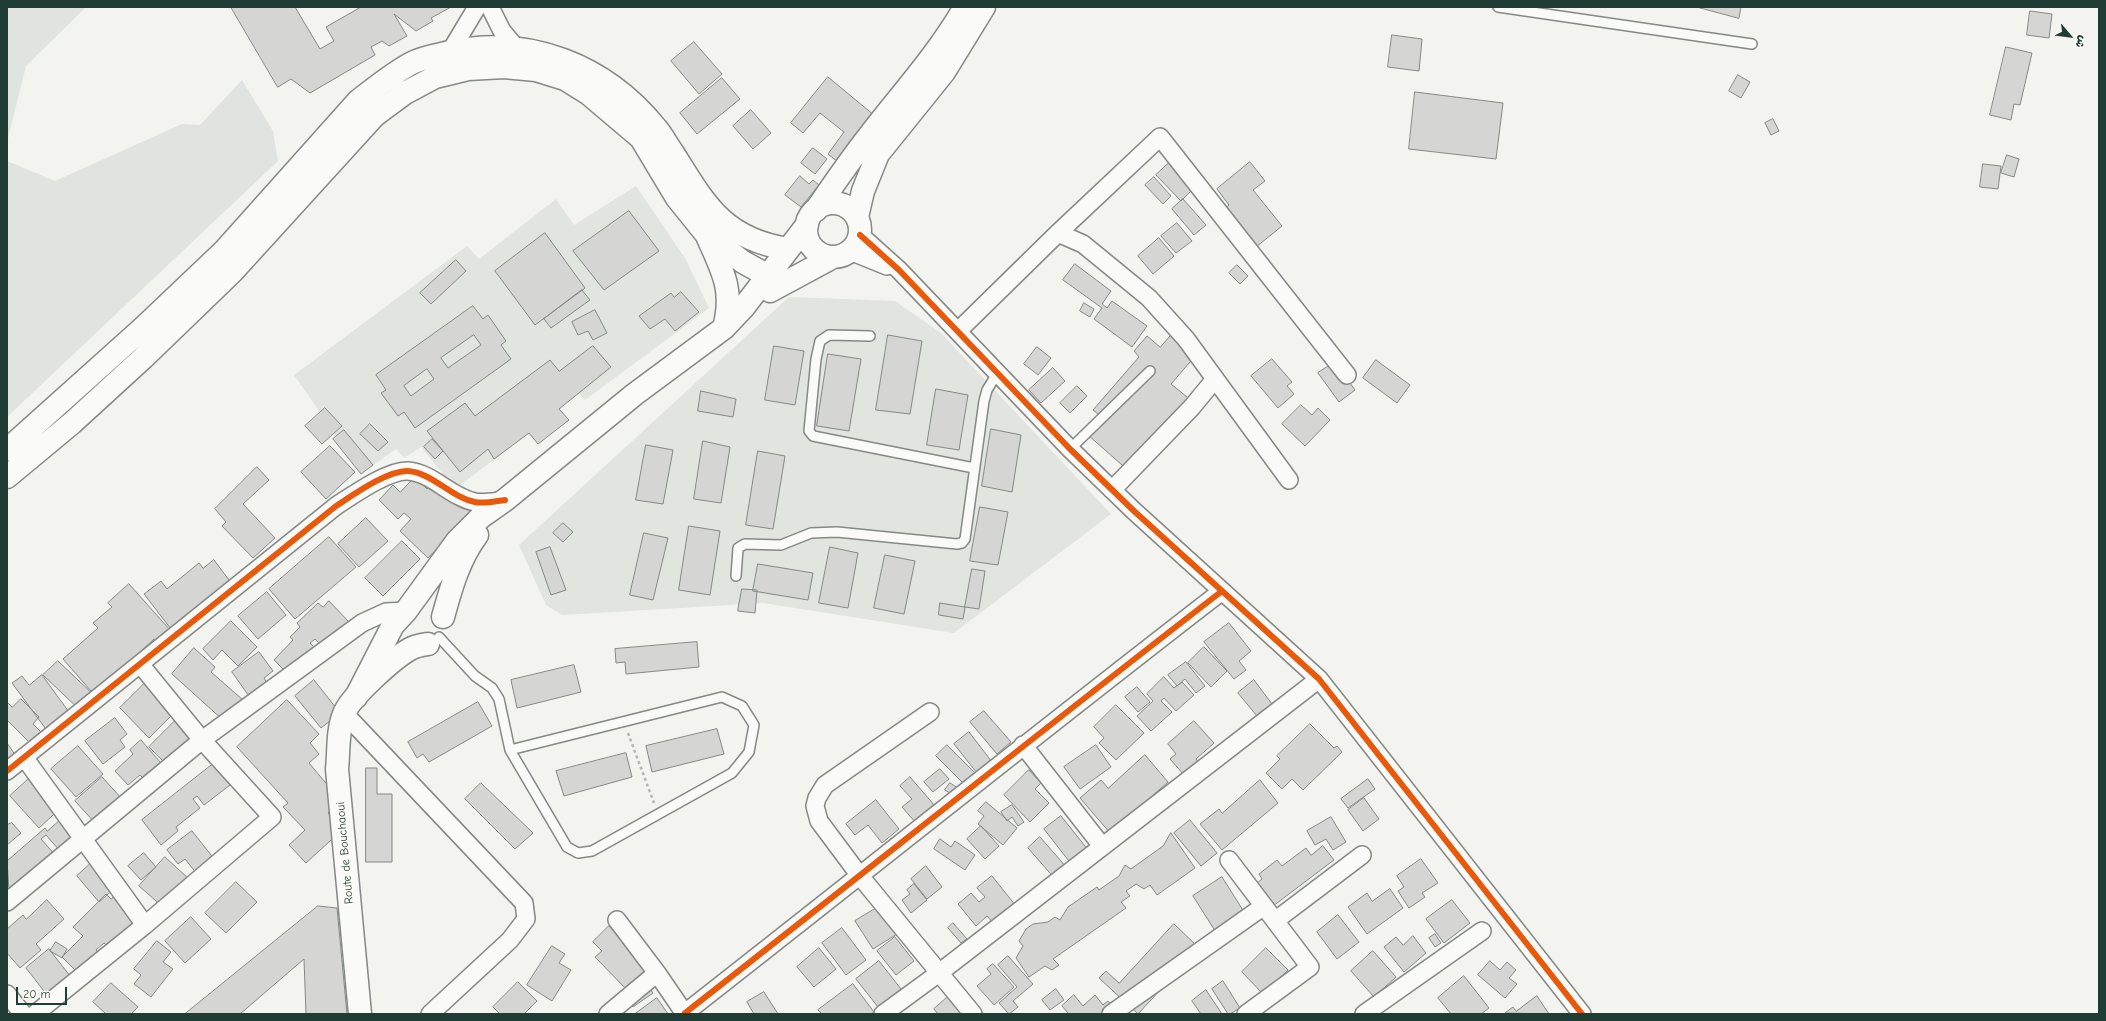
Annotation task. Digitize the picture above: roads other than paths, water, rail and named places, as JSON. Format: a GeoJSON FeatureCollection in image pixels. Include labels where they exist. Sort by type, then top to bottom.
{"type":"FeatureCollection","features":[{"type":"Feature","properties":{"kind":"main road"},"geometry":{"type":"LineString","coordinates":[[775,280],[788,249],[869,135],[919,74],[947,36],[965,7]]}},
{"type":"Feature","properties":{"kind":"main road"},"geometry":{"type":"LineString","coordinates":[[850,240],[851,210],[843,205],[824,205],[811,218],[807,234],[815,251],[823,256],[850,240],[863,191],[878,154],[944,72],[984,7]]}},
{"type":"Feature","properties":{"kind":"main road"},"geometry":{"type":"LineString","coordinates":[[7,450],[137,334],[224,250],[358,102],[413,63],[450,52],[470,48],[517,49],[543,52],[571,61],[599,76],[631,102],[656,128],[703,201],[719,220],[748,239],[761,244],[788,249]]}},
{"type":"Feature","properties":{"kind":"main road"},"geometry":{"type":"LineString","coordinates":[[7,477],[72,423],[143,358],[232,272],[374,116],[404,93],[435,77],[468,69],[504,67],[536,70],[565,79],[589,94],[641,138],[677,198],[706,234],[728,252],[775,280]]}},
{"type":"Feature","properties":{"kind":"main road"},"geometry":{"type":"LineString","coordinates":[[706,234],[722,270],[729,293],[728,310],[724,328]]}},
{"type":"Feature","properties":{"kind":"main road"},"geometry":{"type":"LineString","coordinates":[[436,632],[414,642],[408,637],[402,624],[406,611],[457,541],[481,517],[505,500],[635,394],[724,328],[743,308],[775,280],[850,240]]}},
{"type":"Feature","properties":{"kind":"main road"},"geometry":{"type":"LineString","coordinates":[[350,705],[386,667],[410,648],[436,632],[455,575],[473,541],[505,500]]}},
{"type":"Feature","properties":{"kind":"main road"},"geometry":{"type":"LineString","coordinates":[[406,611],[412,605],[426,602],[433,604],[440,610],[436,632]]}},
{"type":"Feature","properties":{"kind":"main road","name":"Route de Bouchaoui"},"geometry":{"type":"LineString","coordinates":[[360,1014],[337,769],[340,734],[350,705],[392,625],[406,611]]}},
{"type":"Feature","properties":{"kind":"street"},"geometry":{"type":"LineString","coordinates":[[450,52],[477,7]]}},
{"type":"Feature","properties":{"kind":"street"},"geometry":{"type":"LineString","coordinates":[[490,7],[502,31],[517,49]]}},
{"type":"Feature","properties":{"kind":"street"},"geometry":{"type":"LineString","coordinates":[[958,331],[1058,233],[1160,137],[1347,375]]}},
{"type":"Feature","properties":{"kind":"street"},"geometry":{"type":"LineString","coordinates":[[1058,233],[1083,244],[1149,298],[1186,338],[1289,480]]}},
{"type":"Feature","properties":{"kind":"street"},"geometry":{"type":"LineString","coordinates":[[850,240],[899,270],[1070,449],[1112,490],[1319,679],[1582,1014]]}},
{"type":"Feature","properties":{"kind":"street"},"geometry":{"type":"LineString","coordinates":[[1112,490],[1192,407],[1215,379]]}},
{"type":"Feature","properties":{"kind":"street"},"geometry":{"type":"LineString","coordinates":[[7,771],[336,506],[377,480],[406,471],[424,475],[461,497],[476,502],[505,500]]}},
{"type":"Feature","properties":{"kind":"street"},"geometry":{"type":"LineString","coordinates":[[616,920],[657,973],[685,1014],[1023,745],[1222,591]]}},
{"type":"Feature","properties":{"kind":"street"},"geometry":{"type":"LineString","coordinates":[[7,902],[202,740],[362,623],[386,612],[406,611]]}},
{"type":"Feature","properties":{"kind":"street"},"geometry":{"type":"LineString","coordinates":[[35,1014],[145,925],[272,817],[202,740],[140,664]]}},
{"type":"Feature","properties":{"kind":"street"},"geometry":{"type":"LineString","coordinates":[[882,1014],[939,973],[1319,679]]}},
{"type":"Feature","properties":{"kind":"street"},"geometry":{"type":"LineString","coordinates":[[350,705],[524,903],[526,919],[510,940],[430,1014]]}},
{"type":"Feature","properties":{"kind":"street"},"geometry":{"type":"LineString","coordinates":[[930,712],[825,785],[817,798],[815,806],[819,821],[860,876],[973,1014]]}},
{"type":"Feature","properties":{"kind":"street"},"geometry":{"type":"LineString","coordinates":[[1023,745],[1102,846]]}},
{"type":"Feature","properties":{"kind":"street"},"geometry":{"type":"LineString","coordinates":[[24,757],[145,925]]}},
{"type":"Feature","properties":{"kind":"street"},"geometry":{"type":"LineString","coordinates":[[1276,920],[1362,855]]}},
{"type":"Feature","properties":{"kind":"street"},"geometry":{"type":"LineString","coordinates":[[1229,860],[1276,920],[1310,968],[1246,1014]]}},
{"type":"Feature","properties":{"kind":"street"},"geometry":{"type":"LineString","coordinates":[[1111,1014],[1264,906]]}},
{"type":"Feature","properties":{"kind":"street"},"geometry":{"type":"LineString","coordinates":[[1364,1014],[1482,931]]}},
{"type":"Feature","properties":{"kind":"street"},"geometry":{"type":"LineString","coordinates":[[608,1014],[657,973]]}},
{"type":"Feature","properties":{"kind":"street"},"geometry":{"type":"LineString","coordinates":[[7,994],[23,1014]]}},
{"type":"Feature","properties":{"kind":"lane"},"geometry":{"type":"LineString","coordinates":[[1498,7],[1752,44]]}},
{"type":"Feature","properties":{"kind":"lane"},"geometry":{"type":"LineString","coordinates":[[870,336],[829,335],[820,341],[816,359],[809,430],[813,436],[974,468]]}},
{"type":"Feature","properties":{"kind":"lane"},"geometry":{"type":"LineString","coordinates":[[1070,449],[1150,371]]}},
{"type":"Feature","properties":{"kind":"lane"},"geometry":{"type":"LineString","coordinates":[[736,576],[738,548],[745,544],[781,545],[811,533],[836,532],[957,544],[962,543],[965,538],[984,401],[987,390],[998,372]]}},
{"type":"Feature","properties":{"kind":"lane"},"geometry":{"type":"LineString","coordinates":[[436,632],[475,676],[492,688],[499,699],[510,750],[567,847],[578,853],[592,851],[732,773],[749,752],[754,725],[742,706],[722,697],[510,750]]}}]}
